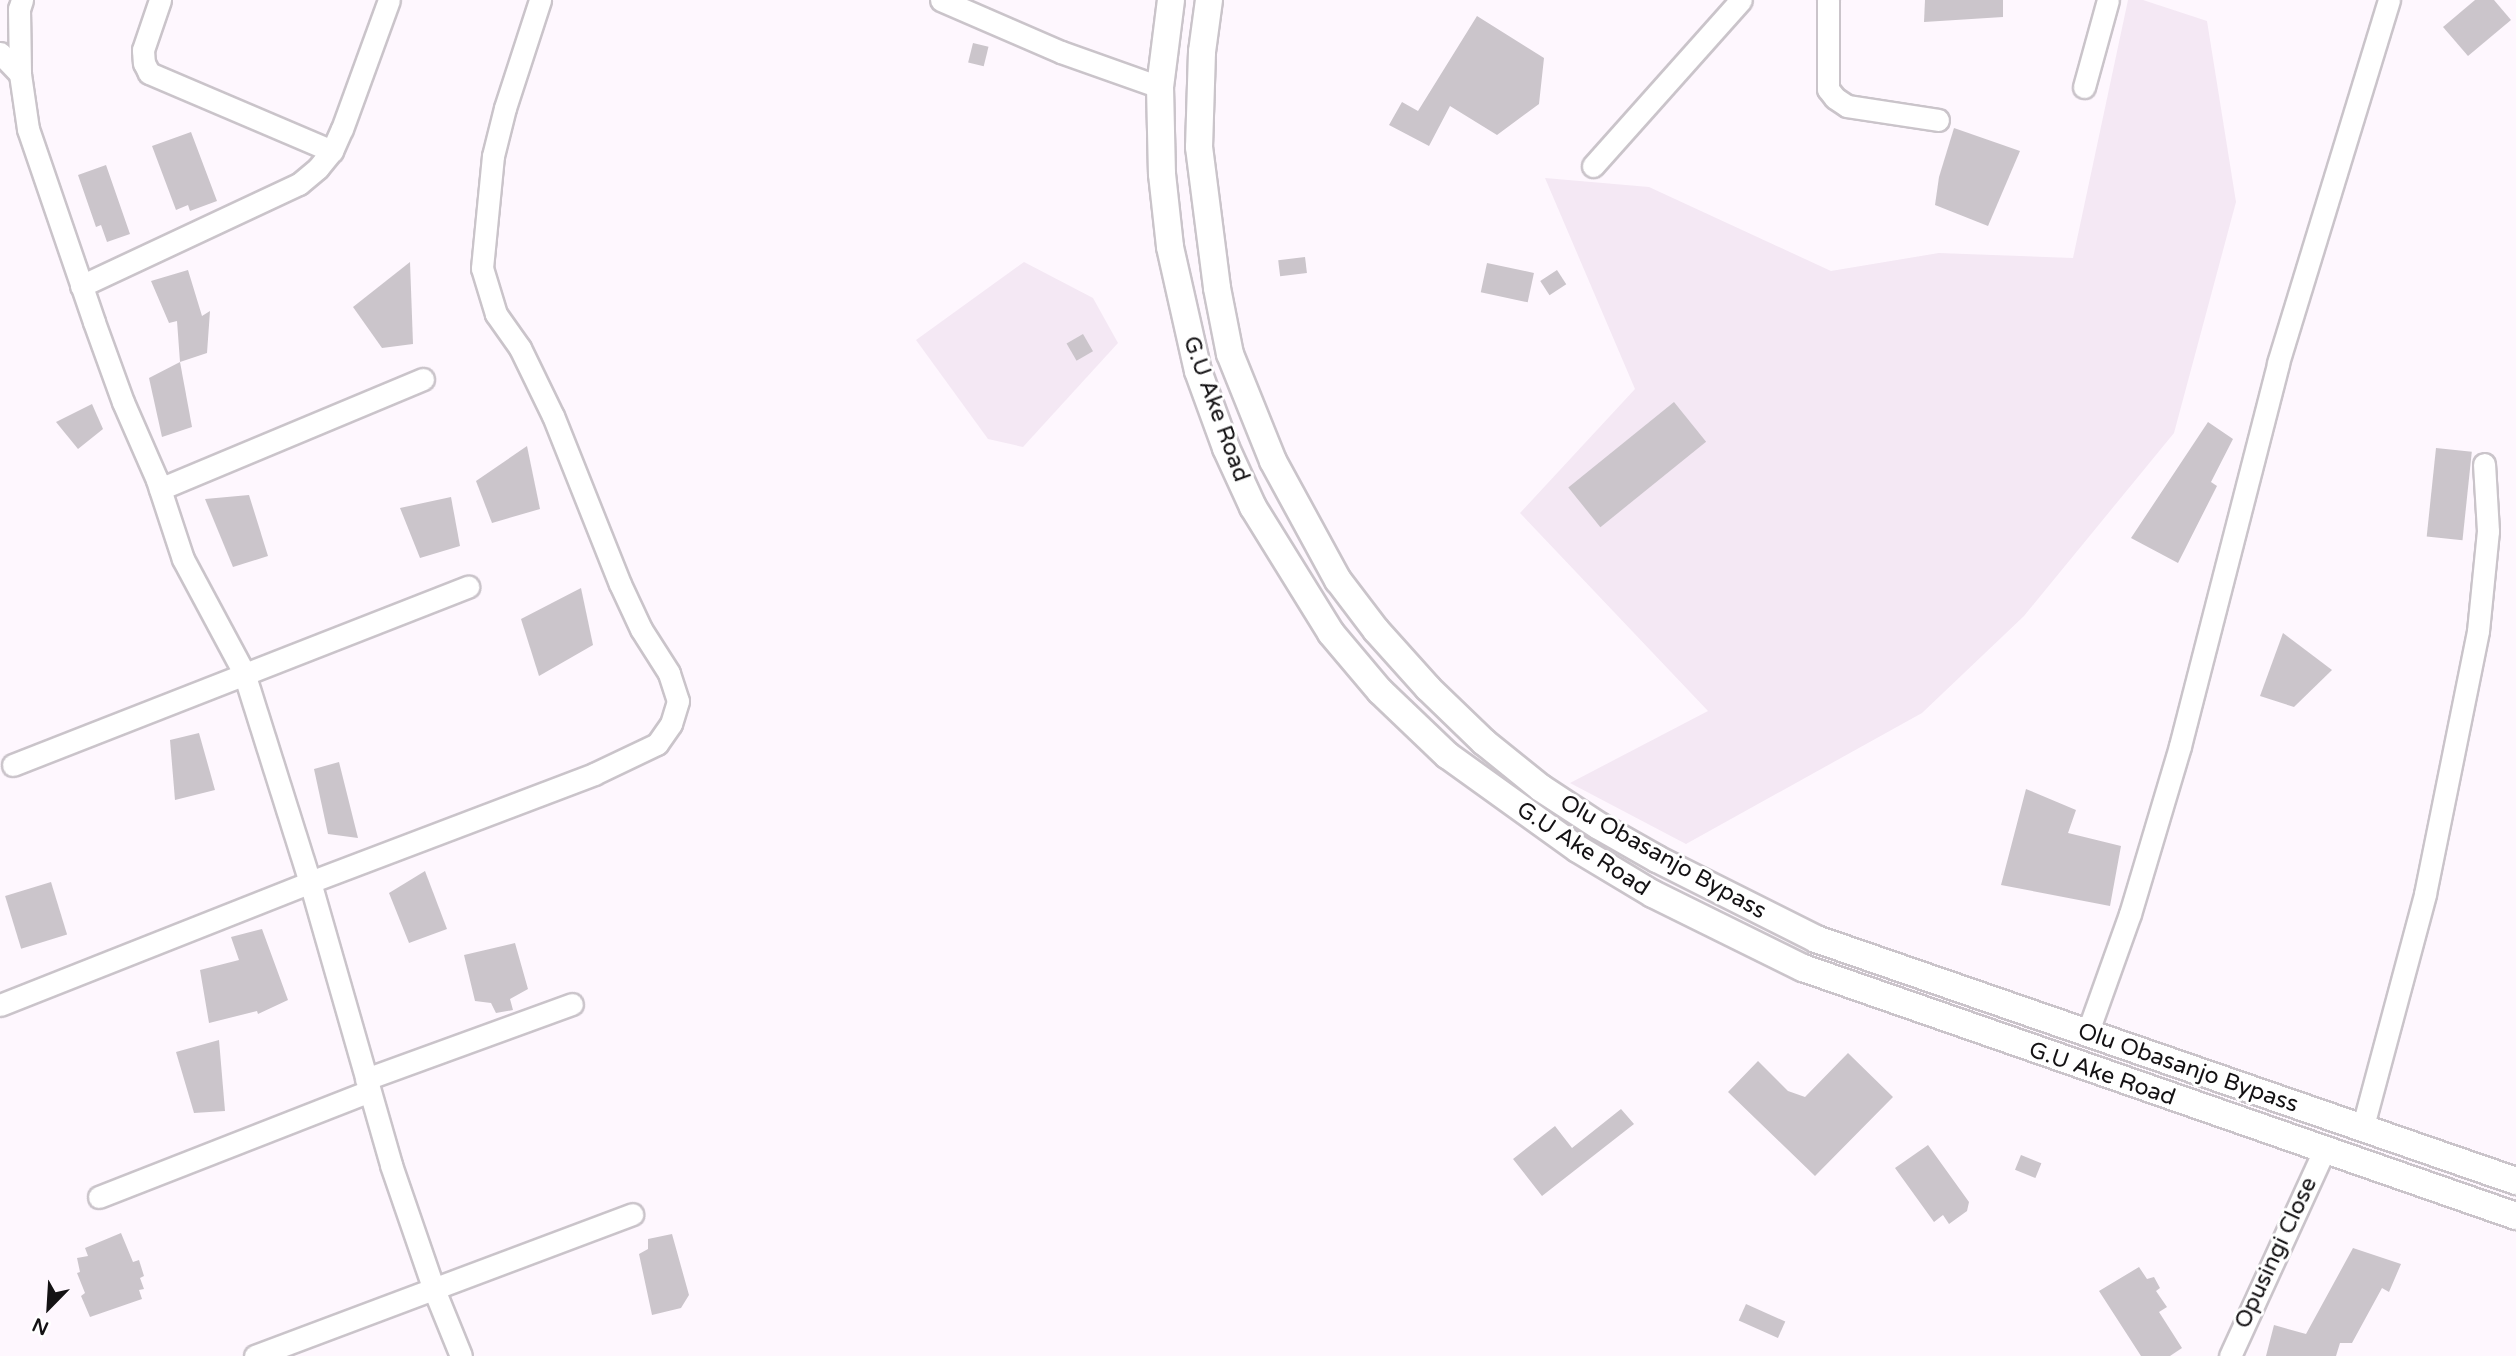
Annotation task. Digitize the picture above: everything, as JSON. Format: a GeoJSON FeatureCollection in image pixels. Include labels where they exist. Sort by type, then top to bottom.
{"type":"FeatureCollection","features":[{"type":"Feature","properties":{"kind":"main road","name":"G.U Ake Road"},"geometry":{"type":"LineString","coordinates":[[1171,0],[1160,87],[1162,174],[1170,247],[1198,372],[1226,448],[1253,507],[1331,633],[1380,691],[1447,755],[1578,849],[1653,894],[1802,968],[2516,1216]]}},
{"type":"Feature","properties":{"kind":"main road","name":"Olu Obasanjo Bypass"},"geometry":{"type":"LineString","coordinates":[[1209,0],[1202,52],[1199,147],[1217,288],[1230,354],[1273,461],[1338,580],[1376,630],[1428,688],[1483,742],[1541,788],[1646,853],[1816,939],[2516,1181]]}},
{"type":"Feature","properties":{"kind":"street"},"geometry":{"type":"LineString","coordinates":[[22,0],[19,9],[20,74],[29,129],[81,286],[123,402],[160,489],[183,559],[244,673],[310,881],[368,1085],[433,1287],[461,1356]]}},
{"type":"Feature","properties":{"kind":"street"},"geometry":{"type":"LineString","coordinates":[[160,0],[143,50],[149,73],[332,151]]}},
{"type":"Feature","properties":{"kind":"street"},"geometry":{"type":"LineString","coordinates":[[81,286],[299,184],[332,151],[389,0]]}},
{"type":"Feature","properties":{"kind":"street"},"geometry":{"type":"LineString","coordinates":[[0,1005],[310,881],[594,774],[657,744],[671,724],[678,701],[669,673],[642,629],[620,584],[553,416],[520,348],[496,314],[482,268],[493,156],[505,108],[540,0]]}},
{"type":"Feature","properties":{"kind":"street"},"geometry":{"type":"LineString","coordinates":[[941,0],[1061,52],[1160,87]]}},
{"type":"Feature","properties":{"kind":"street"},"geometry":{"type":"LineString","coordinates":[[1593,166],[1741,0]]}},
{"type":"Feature","properties":{"kind":"street"},"geometry":{"type":"LineString","coordinates":[[1828,0],[1828,89],[1835,98],[1847,106],[1938,120]]}},
{"type":"Feature","properties":{"kind":"street"},"geometry":{"type":"LineString","coordinates":[[2084,87],[2108,0]]}},
{"type":"Feature","properties":{"kind":"street"},"geometry":{"type":"LineString","coordinates":[[2087,1034],[2130,914],[2180,746],[2278,363],[2389,0]]}},
{"type":"Feature","properties":{"kind":"street"},"geometry":{"type":"LineString","coordinates":[[0,53],[20,74]]}},
{"type":"Feature","properties":{"kind":"street"},"geometry":{"type":"LineString","coordinates":[[160,489],[423,379]]}},
{"type":"Feature","properties":{"kind":"street"},"geometry":{"type":"LineString","coordinates":[[2363,1126],[2425,894],[2478,631],[2488,531],[2484,464]]}},
{"type":"Feature","properties":{"kind":"street"},"geometry":{"type":"LineString","coordinates":[[13,765],[468,587]]}},
{"type":"Feature","properties":{"kind":"street"},"geometry":{"type":"LineString","coordinates":[[99,1197],[572,1004]]}},
{"type":"Feature","properties":{"kind":"street","name":"Opusingi Close"},"geometry":{"type":"LineString","coordinates":[[2230,1356],[2324,1151]]}},
{"type":"Feature","properties":{"kind":"street"},"geometry":{"type":"LineString","coordinates":[[256,1356],[632,1214]]}},
{"type":"Feature","properties":{"kind":"shaded area"},"geometry":{"type":"Polygon","coordinates":[[[2128,0],[2143,0],[2207,21],[2236,202],[2174,433],[2024,616],[1922,713],[1686,844],[1570,783],[1708,711],[1520,513],[1635,389],[1545,178],[1649,187],[1831,271],[1939,253],[2073,258],[2128,0]]]}},
{"type":"Feature","properties":{"kind":"shaded area"},"geometry":{"type":"Polygon","coordinates":[[[1024,262],[1093,298],[1118,343],[1023,447],[988,439],[916,340],[1024,262]]]}},
{"type":"Feature","properties":{"kind":"building"},"geometry":{"type":"Polygon","coordinates":[[[1925,0],[2003,0],[2003,17],[1924,22],[1925,0]]]}},
{"type":"Feature","properties":{"kind":"building"},"geometry":{"type":"Polygon","coordinates":[[[2475,0],[2494,0],[2511,20],[2468,56],[2443,27],[2475,0]]]}},
{"type":"Feature","properties":{"kind":"building"},"geometry":{"type":"Polygon","coordinates":[[[1477,16],[1544,58],[1539,104],[1497,135],[1450,106],[1429,146],[1389,125],[1402,102],[1418,111],[1477,16]]]}},
{"type":"Feature","properties":{"kind":"building"},"geometry":{"type":"Polygon","coordinates":[[[973,43],[989,47],[984,66],[968,62],[973,43]]]}},
{"type":"Feature","properties":{"kind":"building"},"geometry":{"type":"Polygon","coordinates":[[[1954,128],[2020,151],[1988,226],[1935,205],[1939,177],[1954,128]]]}},
{"type":"Feature","properties":{"kind":"building"},"geometry":{"type":"Polygon","coordinates":[[[191,132],[217,201],[190,211],[188,205],[176,210],[152,146],[191,132]]]}},
{"type":"Feature","properties":{"kind":"building"},"geometry":{"type":"Polygon","coordinates":[[[106,165],[130,234],[107,242],[101,225],[96,227],[78,175],[106,165]]]}},
{"type":"Feature","properties":{"kind":"building"},"geometry":{"type":"Polygon","coordinates":[[[1305,257],[1307,273],[1280,276],[1278,260],[1305,257]]]}},
{"type":"Feature","properties":{"kind":"building"},"geometry":{"type":"Polygon","coordinates":[[[410,262],[413,344],[382,348],[353,307],[410,262]]]}},
{"type":"Feature","properties":{"kind":"building"},"geometry":{"type":"Polygon","coordinates":[[[1487,263],[1534,273],[1528,302],[1481,292],[1487,263]]]}},
{"type":"Feature","properties":{"kind":"building"},"geometry":{"type":"Polygon","coordinates":[[[188,270],[202,316],[210,311],[207,353],[180,362],[177,321],[169,323],[151,281],[188,270]]]}},
{"type":"Feature","properties":{"kind":"building"},"geometry":{"type":"Polygon","coordinates":[[[1557,270],[1566,284],[1549,295],[1540,281],[1557,270]]]}},
{"type":"Feature","properties":{"kind":"building"},"geometry":{"type":"Polygon","coordinates":[[[1083,334],[1093,351],[1077,361],[1067,344],[1083,334]]]}},
{"type":"Feature","properties":{"kind":"building"},"geometry":{"type":"Polygon","coordinates":[[[180,362],[192,427],[162,437],[149,378],[180,362]]]}},
{"type":"Feature","properties":{"kind":"building"},"geometry":{"type":"Polygon","coordinates":[[[1674,402],[1706,442],[1600,527],[1568,488],[1674,402]]]}},
{"type":"Feature","properties":{"kind":"building"},"geometry":{"type":"Polygon","coordinates":[[[92,404],[103,429],[78,449],[56,422],[92,404]]]}},
{"type":"Feature","properties":{"kind":"building"},"geometry":{"type":"Polygon","coordinates":[[[2208,422],[2233,439],[2211,482],[2217,486],[2178,563],[2131,538],[2208,422]]]}},
{"type":"Feature","properties":{"kind":"building"},"geometry":{"type":"Polygon","coordinates":[[[527,446],[540,509],[492,523],[476,481],[527,446]]]}},
{"type":"Feature","properties":{"kind":"building"},"geometry":{"type":"Polygon","coordinates":[[[2436,448],[2472,452],[2462,540],[2427,537],[2436,448]]]}},
{"type":"Feature","properties":{"kind":"building"},"geometry":{"type":"Polygon","coordinates":[[[249,495],[268,556],[233,567],[205,499],[249,495]]]}},
{"type":"Feature","properties":{"kind":"building"},"geometry":{"type":"Polygon","coordinates":[[[451,497],[460,546],[420,558],[400,508],[451,497]]]}},
{"type":"Feature","properties":{"kind":"building"},"geometry":{"type":"Polygon","coordinates":[[[581,588],[593,645],[539,676],[521,619],[581,588]]]}},
{"type":"Feature","properties":{"kind":"building"},"geometry":{"type":"Polygon","coordinates":[[[2283,633],[2332,670],[2294,707],[2260,696],[2283,633]]]}},
{"type":"Feature","properties":{"kind":"building"},"geometry":{"type":"Polygon","coordinates":[[[199,733],[215,790],[175,800],[170,740],[199,733]]]}},
{"type":"Feature","properties":{"kind":"building"},"geometry":{"type":"Polygon","coordinates":[[[339,762],[358,838],[328,834],[314,769],[339,762]]]}},
{"type":"Feature","properties":{"kind":"building"},"geometry":{"type":"Polygon","coordinates":[[[2026,789],[2076,810],[2068,833],[2121,846],[2110,906],[2001,885],[2026,789]]]}},
{"type":"Feature","properties":{"kind":"building"},"geometry":{"type":"Polygon","coordinates":[[[425,871],[447,929],[409,943],[389,893],[425,871]]]}},
{"type":"Feature","properties":{"kind":"building"},"geometry":{"type":"Polygon","coordinates":[[[51,882],[67,935],[21,949],[5,896],[51,882]]]}},
{"type":"Feature","properties":{"kind":"building"},"geometry":{"type":"Polygon","coordinates":[[[262,929],[288,1000],[258,1014],[257,1011],[209,1023],[200,970],[239,960],[231,937],[262,929]]]}},
{"type":"Feature","properties":{"kind":"building"},"geometry":{"type":"Polygon","coordinates":[[[515,943],[528,989],[510,999],[513,1010],[496,1013],[491,1003],[475,1001],[464,955],[515,943]]]}},
{"type":"Feature","properties":{"kind":"building"},"geometry":{"type":"Polygon","coordinates":[[[219,1040],[225,1111],[194,1113],[176,1052],[219,1040]]]}},
{"type":"Feature","properties":{"kind":"building"},"geometry":{"type":"Polygon","coordinates":[[[1848,1053],[1893,1097],[1815,1176],[1728,1092],[1758,1061],[1788,1091],[1805,1097],[1848,1053]]]}},
{"type":"Feature","properties":{"kind":"building"},"geometry":{"type":"Polygon","coordinates":[[[1621,1109],[1634,1124],[1542,1196],[1513,1159],[1555,1126],[1572,1148],[1621,1109]]]}},
{"type":"Feature","properties":{"kind":"building"},"geometry":{"type":"Polygon","coordinates":[[[1928,1145],[1969,1202],[1967,1211],[1949,1224],[1943,1215],[1934,1222],[1895,1168],[1928,1145]]]}},
{"type":"Feature","properties":{"kind":"building"},"geometry":{"type":"Polygon","coordinates":[[[2021,1155],[2041,1163],[2035,1178],[2015,1170],[2021,1155]]]}},
{"type":"Feature","properties":{"kind":"building"},"geometry":{"type":"Polygon","coordinates":[[[121,1233],[133,1262],[139,1260],[144,1276],[140,1278],[144,1289],[139,1290],[142,1299],[90,1317],[81,1296],[85,1293],[77,1273],[80,1272],[77,1258],[88,1256],[85,1248],[121,1233]]]}},
{"type":"Feature","properties":{"kind":"building"},"geometry":{"type":"Polygon","coordinates":[[[672,1234],[689,1295],[681,1308],[652,1315],[639,1254],[648,1249],[648,1239],[672,1234]]]}},
{"type":"Feature","properties":{"kind":"building"},"geometry":{"type":"Polygon","coordinates":[[[2353,1248],[2401,1264],[2389,1292],[2382,1288],[2352,1343],[2340,1343],[2336,1356],[2266,1356],[2274,1325],[2306,1334],[2353,1248]]]}},
{"type":"Feature","properties":{"kind":"building"},"geometry":{"type":"Polygon","coordinates":[[[2139,1267],[2147,1279],[2154,1277],[2160,1288],[2156,1291],[2167,1307],[2159,1312],[2182,1348],[2170,1356],[2141,1356],[2099,1291],[2139,1267]]]}},
{"type":"Feature","properties":{"kind":"building"},"geometry":{"type":"Polygon","coordinates":[[[1746,1304],[1785,1321],[1778,1338],[1739,1320],[1746,1304]]]}}]}
